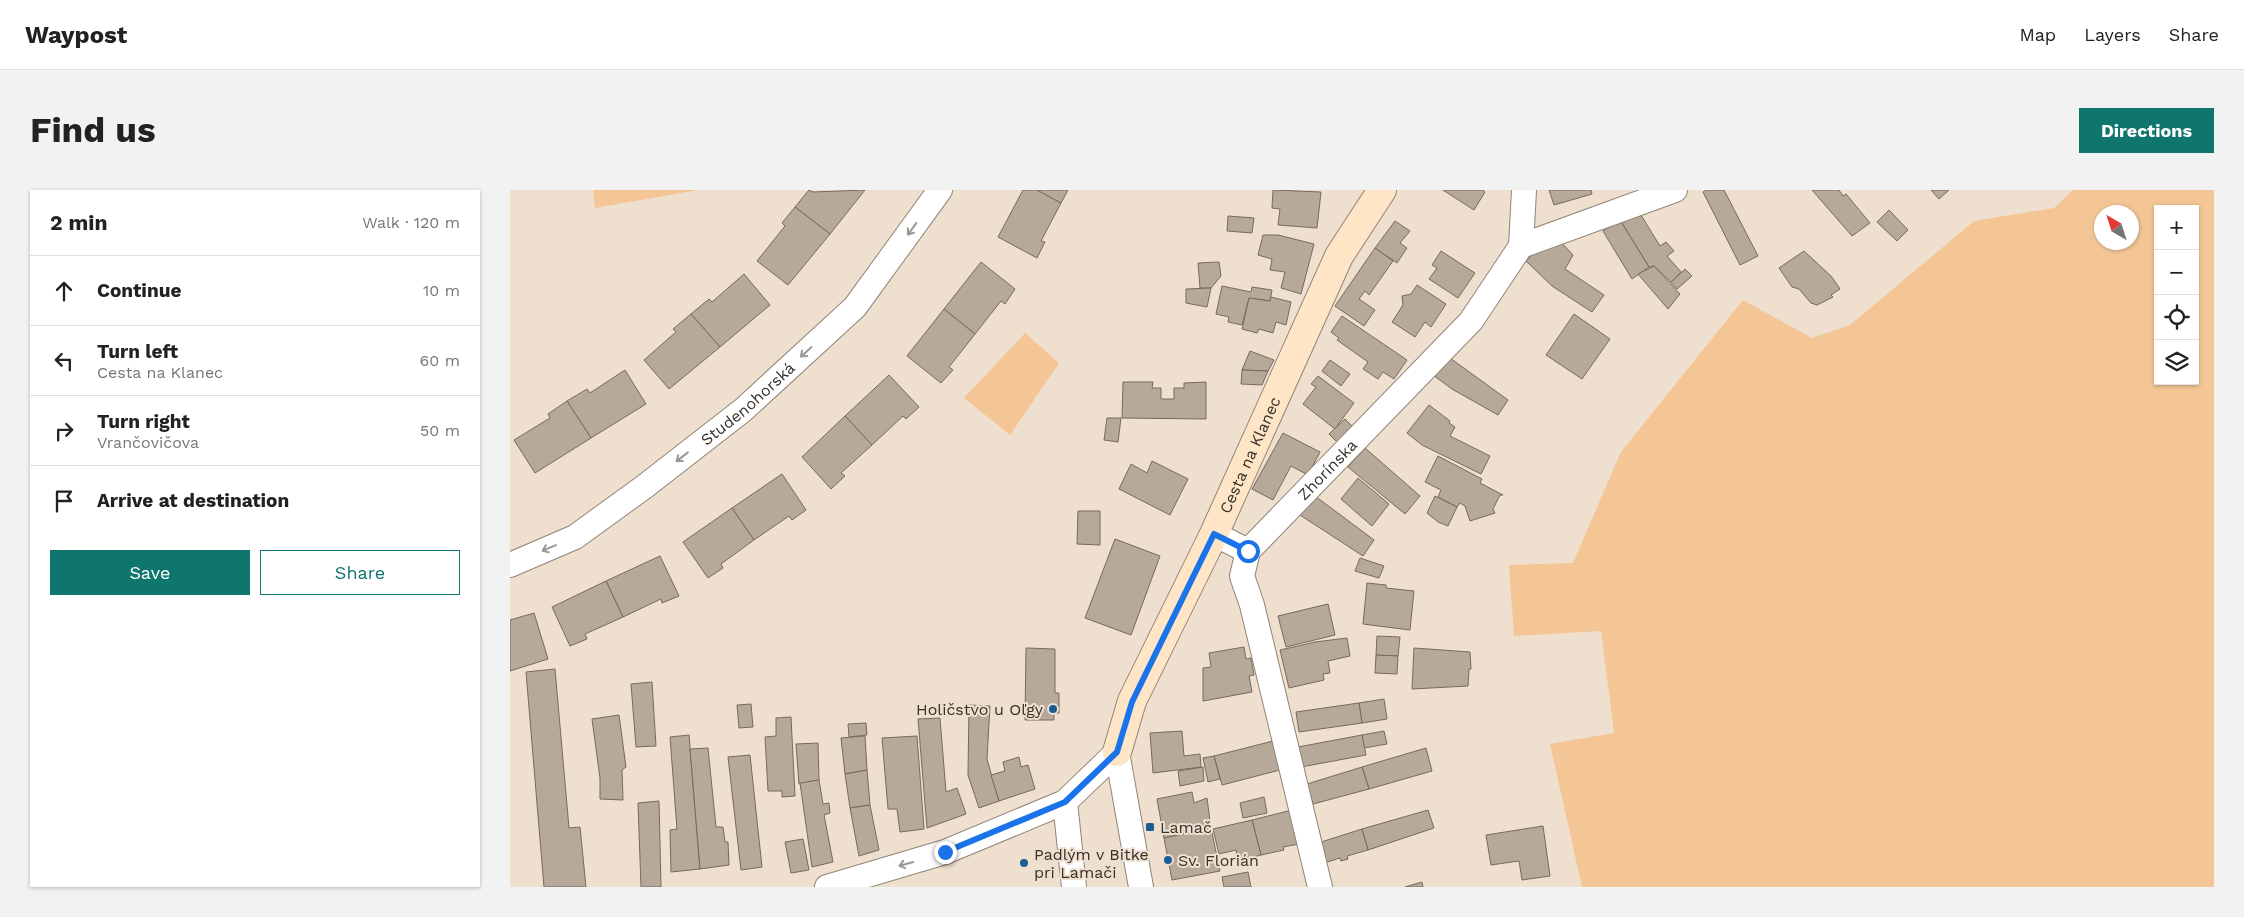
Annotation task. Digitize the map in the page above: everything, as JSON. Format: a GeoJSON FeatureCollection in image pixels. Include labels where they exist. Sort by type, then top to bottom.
{"type":"FeatureCollection","features":[{"type":"Feature","properties":{"kind":"street","name":"Studenohorská"},"geometry":{"type":"LineString","coordinates":[[510,565],[575,537],[644,487],[743,410],[855,307],[940,190]]}},
{"type":"Feature","properties":{"kind":"street","name":"Cesta na Klanec"},"geometry":{"type":"LineString","coordinates":[[1117,752],[1132,702],[1214,534],[1339,256],[1382,190]]}},
{"type":"Feature","properties":{"kind":"street"},"geometry":{"type":"LineString","coordinates":[[1524,190],[1521,246],[1675,190]]}},
{"type":"Feature","properties":{"kind":"street","name":"Zhorínska"},"geometry":{"type":"LineString","coordinates":[[1248,551],[1472,321],[1521,246]]}},
{"type":"Feature","properties":{"kind":"street"},"geometry":{"type":"LineString","coordinates":[[1214,534],[1248,551],[1242,576],[1252,605],[1320,887]]}},
{"type":"Feature","properties":{"kind":"street"},"geometry":{"type":"LineString","coordinates":[[827,887],[945,852],[1065,802],[1117,752]]}},
{"type":"Feature","properties":{"kind":"street"},"geometry":{"type":"LineString","coordinates":[[1117,752],[1141,887]]}},
{"type":"Feature","properties":{"kind":"street"},"geometry":{"type":"LineString","coordinates":[[1065,802],[1074,887]]}},
{"type":"Feature","properties":{"kind":"shaded area"},"geometry":{"type":"Polygon","coordinates":[[[593,190],[698,190],[595,208],[593,190]]]}},
{"type":"Feature","properties":{"kind":"shaded area"},"geometry":{"type":"Polygon","coordinates":[[[2073,190],[2214,190],[2214,887],[1582,887],[1550,744],[1614,733],[1601,631],[1514,636],[1509,565],[1573,563],[1621,452],[1743,300],[1812,338],[1850,325],[1974,221],[2054,208],[2073,190]]]}},
{"type":"Feature","properties":{"kind":"shaded area"},"geometry":{"type":"Polygon","coordinates":[[[1025,333],[1059,363],[1010,435],[964,398],[1025,333]]]}},
{"type":"Feature","properties":{"kind":"building"},"geometry":{"type":"Polygon","coordinates":[[[809,190],[813,192],[865,190],[830,234],[795,207],[809,190]]]}},
{"type":"Feature","properties":{"kind":"building"},"geometry":{"type":"Polygon","coordinates":[[[1023,190],[1037,190],[1061,203],[1041,241],[1045,242],[1037,258],[998,237],[1023,190]]]}},
{"type":"Feature","properties":{"kind":"building"},"geometry":{"type":"Polygon","coordinates":[[[1037,190],[1068,190],[1061,203],[1037,190]]]}},
{"type":"Feature","properties":{"kind":"building"},"geometry":{"type":"Polygon","coordinates":[[[1273,190],[1321,192],[1317,228],[1278,225],[1280,209],[1272,208],[1273,190]]]}},
{"type":"Feature","properties":{"kind":"building"},"geometry":{"type":"Polygon","coordinates":[[[1443,190],[1483,190],[1485,192],[1474,210],[1443,190]]]}},
{"type":"Feature","properties":{"kind":"building"},"geometry":{"type":"Polygon","coordinates":[[[1549,190],[1591,190],[1592,194],[1554,205],[1549,190]]]}},
{"type":"Feature","properties":{"kind":"building"},"geometry":{"type":"Polygon","coordinates":[[[1706,190],[1724,190],[1758,256],[1740,265],[1703,192],[1706,190]]]}},
{"type":"Feature","properties":{"kind":"building"},"geometry":{"type":"Polygon","coordinates":[[[1812,190],[1839,190],[1843,196],[1846,194],[1870,223],[1852,236],[1812,190]]]}},
{"type":"Feature","properties":{"kind":"building"},"geometry":{"type":"Polygon","coordinates":[[[1931,190],[1949,190],[1939,199],[1931,190]]]}},
{"type":"Feature","properties":{"kind":"building"},"geometry":{"type":"Polygon","coordinates":[[[795,207],[830,234],[788,285],[757,261],[785,226],[782,223],[795,207]]]}},
{"type":"Feature","properties":{"kind":"building"},"geometry":{"type":"Polygon","coordinates":[[[1636,207],[1660,246],[1666,242],[1674,251],[1667,256],[1681,272],[1671,282],[1654,266],[1649,267],[1620,220],[1636,207]]]}},
{"type":"Feature","properties":{"kind":"building"},"geometry":{"type":"Polygon","coordinates":[[[1889,210],[1908,230],[1897,241],[1877,222],[1889,210]]]}},
{"type":"Feature","properties":{"kind":"building"},"geometry":{"type":"Polygon","coordinates":[[[1228,216],[1254,218],[1252,233],[1227,231],[1228,216]]]}},
{"type":"Feature","properties":{"kind":"building"},"geometry":{"type":"Polygon","coordinates":[[[1620,220],[1649,267],[1632,279],[1603,231],[1620,220]]]}},
{"type":"Feature","properties":{"kind":"building"},"geometry":{"type":"Polygon","coordinates":[[[1395,221],[1410,231],[1400,243],[1407,248],[1397,263],[1375,248],[1395,221]]]}},
{"type":"Feature","properties":{"kind":"building"},"geometry":{"type":"Polygon","coordinates":[[[1263,235],[1278,235],[1314,244],[1301,294],[1281,288],[1285,272],[1270,270],[1272,259],[1258,255],[1263,235]]]}},
{"type":"Feature","properties":{"kind":"building"},"geometry":{"type":"Polygon","coordinates":[[[1559,240],[1573,255],[1565,269],[1604,295],[1592,312],[1552,286],[1526,261],[1541,246],[1559,240]]]}},
{"type":"Feature","properties":{"kind":"building"},"geometry":{"type":"Polygon","coordinates":[[[1375,248],[1393,261],[1369,295],[1365,291],[1359,299],[1375,310],[1364,326],[1335,306],[1375,248]]]}},
{"type":"Feature","properties":{"kind":"building"},"geometry":{"type":"Polygon","coordinates":[[[1441,251],[1475,273],[1458,298],[1429,279],[1437,268],[1432,265],[1441,251]]]}},
{"type":"Feature","properties":{"kind":"building"},"geometry":{"type":"Polygon","coordinates":[[[1804,251],[1831,276],[1840,289],[1831,295],[1833,297],[1817,305],[1811,303],[1799,289],[1792,287],[1779,268],[1804,251]]]}},
{"type":"Feature","properties":{"kind":"building"},"geometry":{"type":"Polygon","coordinates":[[[981,262],[1015,289],[1005,304],[1001,301],[975,334],[944,309],[981,262]]]}},
{"type":"Feature","properties":{"kind":"building"},"geometry":{"type":"Polygon","coordinates":[[[1219,262],[1221,276],[1211,288],[1200,288],[1198,263],[1219,262]]]}},
{"type":"Feature","properties":{"kind":"building"},"geometry":{"type":"Polygon","coordinates":[[[1654,266],[1680,294],[1668,309],[1638,274],[1654,266]]]}},
{"type":"Feature","properties":{"kind":"building"},"geometry":{"type":"Polygon","coordinates":[[[1685,269],[1692,276],[1677,289],[1671,282],[1685,269]]]}},
{"type":"Feature","properties":{"kind":"building"},"geometry":{"type":"Polygon","coordinates":[[[744,274],[770,305],[720,347],[691,314],[709,299],[712,302],[744,274]]]}},
{"type":"Feature","properties":{"kind":"building"},"geometry":{"type":"Polygon","coordinates":[[[1417,285],[1446,304],[1431,327],[1425,322],[1415,337],[1392,322],[1403,305],[1402,296],[1411,294],[1417,285]]]}},
{"type":"Feature","properties":{"kind":"building"},"geometry":{"type":"Polygon","coordinates":[[[1222,286],[1251,292],[1252,287],[1272,290],[1270,301],[1249,298],[1242,325],[1228,322],[1229,317],[1216,314],[1222,286]]]}},
{"type":"Feature","properties":{"kind":"building"},"geometry":{"type":"Polygon","coordinates":[[[1211,288],[1207,307],[1186,303],[1186,289],[1211,288]]]}},
{"type":"Feature","properties":{"kind":"building"},"geometry":{"type":"Polygon","coordinates":[[[1271,297],[1291,302],[1286,325],[1276,322],[1273,333],[1259,329],[1257,333],[1242,329],[1249,298],[1270,301],[1271,297]]]}},
{"type":"Feature","properties":{"kind":"building"},"geometry":{"type":"Polygon","coordinates":[[[944,309],[975,334],[949,367],[953,370],[941,383],[907,356],[944,309]]]}},
{"type":"Feature","properties":{"kind":"building"},"geometry":{"type":"Polygon","coordinates":[[[691,314],[720,347],[669,389],[644,360],[676,332],[673,329],[691,314]]]}},
{"type":"Feature","properties":{"kind":"building"},"geometry":{"type":"Polygon","coordinates":[[[1574,314],[1610,339],[1582,379],[1546,355],[1574,314]]]}},
{"type":"Feature","properties":{"kind":"building"},"geometry":{"type":"Polygon","coordinates":[[[1342,316],[1407,360],[1394,379],[1383,372],[1378,379],[1363,369],[1368,362],[1337,340],[1339,338],[1331,332],[1342,316]]]}},
{"type":"Feature","properties":{"kind":"building"},"geometry":{"type":"Polygon","coordinates":[[[1250,351],[1274,360],[1268,371],[1242,370],[1250,351]]]}},
{"type":"Feature","properties":{"kind":"building"},"geometry":{"type":"Polygon","coordinates":[[[1450,358],[1508,400],[1498,415],[1452,389],[1433,375],[1450,358]]]}},
{"type":"Feature","properties":{"kind":"building"},"geometry":{"type":"Polygon","coordinates":[[[1330,360],[1350,374],[1341,386],[1322,371],[1330,360]]]}},
{"type":"Feature","properties":{"kind":"building"},"geometry":{"type":"Polygon","coordinates":[[[625,370],[646,404],[591,438],[567,401],[587,389],[590,393],[625,370]]]}},
{"type":"Feature","properties":{"kind":"building"},"geometry":{"type":"Polygon","coordinates":[[[1242,370],[1268,371],[1262,385],[1241,384],[1242,370]]]}},
{"type":"Feature","properties":{"kind":"building"},"geometry":{"type":"Polygon","coordinates":[[[889,375],[919,407],[906,419],[903,416],[872,445],[845,416],[889,375]]]}},
{"type":"Feature","properties":{"kind":"building"},"geometry":{"type":"Polygon","coordinates":[[[1318,376],[1354,403],[1335,429],[1303,404],[1316,387],[1311,384],[1318,376]]]}},
{"type":"Feature","properties":{"kind":"building"},"geometry":{"type":"Polygon","coordinates":[[[1123,382],[1153,382],[1152,388],[1161,388],[1161,399],[1174,399],[1174,388],[1184,388],[1184,383],[1206,382],[1206,419],[1122,418],[1123,382]]]}},
{"type":"Feature","properties":{"kind":"building"},"geometry":{"type":"Polygon","coordinates":[[[567,401],[591,438],[535,473],[514,440],[550,418],[548,414],[567,401]]]}},
{"type":"Feature","properties":{"kind":"building"},"geometry":{"type":"Polygon","coordinates":[[[1429,405],[1455,427],[1450,436],[1490,456],[1481,474],[1422,445],[1407,433],[1429,405]]]}},
{"type":"Feature","properties":{"kind":"building"},"geometry":{"type":"Polygon","coordinates":[[[845,416],[872,445],[841,473],[845,476],[831,489],[802,457],[845,416]]]}},
{"type":"Feature","properties":{"kind":"building"},"geometry":{"type":"Polygon","coordinates":[[[1107,418],[1121,418],[1118,442],[1104,440],[1107,418]]]}},
{"type":"Feature","properties":{"kind":"building"},"geometry":{"type":"Polygon","coordinates":[[[1345,419],[1354,428],[1338,443],[1329,434],[1345,419]]]}},
{"type":"Feature","properties":{"kind":"building"},"geometry":{"type":"Polygon","coordinates":[[[1283,433],[1320,452],[1308,475],[1291,466],[1273,500],[1252,489],[1283,433]]]}},
{"type":"Feature","properties":{"kind":"building"},"geometry":{"type":"Polygon","coordinates":[[[1365,448],[1420,496],[1405,514],[1348,467],[1365,448]]]}},
{"type":"Feature","properties":{"kind":"building"},"geometry":{"type":"Polygon","coordinates":[[[1438,456],[1482,479],[1480,483],[1503,495],[1500,495],[1493,509],[1495,513],[1470,521],[1465,506],[1460,503],[1457,507],[1438,497],[1441,490],[1425,482],[1438,456]]]}},
{"type":"Feature","properties":{"kind":"building"},"geometry":{"type":"Polygon","coordinates":[[[1152,461],[1188,479],[1170,515],[1119,489],[1131,464],[1147,473],[1152,461]]]}},
{"type":"Feature","properties":{"kind":"building"},"geometry":{"type":"Polygon","coordinates":[[[782,474],[806,510],[792,520],[789,516],[754,540],[732,508],[782,474]]]}},
{"type":"Feature","properties":{"kind":"building"},"geometry":{"type":"Polygon","coordinates":[[[1358,478],[1389,504],[1372,526],[1341,499],[1358,478]]]}},
{"type":"Feature","properties":{"kind":"building"},"geometry":{"type":"Polygon","coordinates":[[[1315,496],[1374,540],[1363,556],[1300,515],[1315,496]]]}},
{"type":"Feature","properties":{"kind":"building"},"geometry":{"type":"Polygon","coordinates":[[[1435,496],[1457,507],[1448,526],[1438,522],[1427,513],[1435,496]]]}},
{"type":"Feature","properties":{"kind":"building"},"geometry":{"type":"Polygon","coordinates":[[[732,508],[754,540],[721,564],[723,568],[708,578],[683,542],[732,508]]]}},
{"type":"Feature","properties":{"kind":"building"},"geometry":{"type":"Polygon","coordinates":[[[1078,511],[1100,511],[1100,545],[1077,544],[1078,511]]]}},
{"type":"Feature","properties":{"kind":"building"},"geometry":{"type":"Polygon","coordinates":[[[1115,539],[1160,556],[1131,635],[1085,618],[1115,539]]]}},
{"type":"Feature","properties":{"kind":"building"},"geometry":{"type":"Polygon","coordinates":[[[660,556],[679,596],[662,603],[661,599],[623,617],[606,581],[660,556]]]}},
{"type":"Feature","properties":{"kind":"building"},"geometry":{"type":"Polygon","coordinates":[[[1360,558],[1384,566],[1379,578],[1355,571],[1360,558]]]}},
{"type":"Feature","properties":{"kind":"building"},"geometry":{"type":"Polygon","coordinates":[[[606,581],[623,617],[585,634],[587,639],[570,646],[552,607],[606,581]]]}},
{"type":"Feature","properties":{"kind":"building"},"geometry":{"type":"Polygon","coordinates":[[[1367,583],[1386,585],[1386,588],[1414,591],[1410,630],[1363,624],[1367,583]]]}},
{"type":"Feature","properties":{"kind":"building"},"geometry":{"type":"Polygon","coordinates":[[[1328,604],[1335,635],[1286,647],[1278,616],[1328,604]]]}},
{"type":"Feature","properties":{"kind":"building"},"geometry":{"type":"Polygon","coordinates":[[[534,613],[548,659],[510,671],[510,620],[534,613]]]}},
{"type":"Feature","properties":{"kind":"building"},"geometry":{"type":"Polygon","coordinates":[[[1377,636],[1400,637],[1398,656],[1376,655],[1377,636]]]}},
{"type":"Feature","properties":{"kind":"building"},"geometry":{"type":"Polygon","coordinates":[[[1347,638],[1350,656],[1328,661],[1330,673],[1323,674],[1324,680],[1289,688],[1280,650],[1315,642],[1347,638]]]}},
{"type":"Feature","properties":{"kind":"building"},"geometry":{"type":"Polygon","coordinates":[[[1244,647],[1246,659],[1251,658],[1254,675],[1249,676],[1252,692],[1203,701],[1203,668],[1211,667],[1209,653],[1244,647]]]}},
{"type":"Feature","properties":{"kind":"building"},"geometry":{"type":"Polygon","coordinates":[[[1026,648],[1055,649],[1055,693],[1059,693],[1059,713],[1054,713],[1054,720],[1025,720],[1026,648]]]}},
{"type":"Feature","properties":{"kind":"building"},"geometry":{"type":"Polygon","coordinates":[[[1414,648],[1470,652],[1471,669],[1469,669],[1468,686],[1412,689],[1414,648]]]}},
{"type":"Feature","properties":{"kind":"building"},"geometry":{"type":"Polygon","coordinates":[[[1376,655],[1398,656],[1397,674],[1375,673],[1376,655]]]}},
{"type":"Feature","properties":{"kind":"building"},"geometry":{"type":"Polygon","coordinates":[[[555,669],[569,828],[580,827],[586,887],[544,887],[526,672],[555,669]]]}},
{"type":"Feature","properties":{"kind":"building"},"geometry":{"type":"Polygon","coordinates":[[[652,682],[656,746],[636,747],[631,684],[652,682]]]}},
{"type":"Feature","properties":{"kind":"building"},"geometry":{"type":"Polygon","coordinates":[[[1384,699],[1387,719],[1362,723],[1359,703],[1384,699]]]}},
{"type":"Feature","properties":{"kind":"building"},"geometry":{"type":"Polygon","coordinates":[[[1359,703],[1362,723],[1299,732],[1296,712],[1359,703]]]}},
{"type":"Feature","properties":{"kind":"building"},"geometry":{"type":"Polygon","coordinates":[[[751,704],[753,727],[739,728],[737,705],[751,704]]]}},
{"type":"Feature","properties":{"kind":"building"},"geometry":{"type":"Polygon","coordinates":[[[969,705],[990,706],[987,759],[999,801],[979,808],[968,775],[969,705]]]}},
{"type":"Feature","properties":{"kind":"building"},"geometry":{"type":"Polygon","coordinates":[[[619,715],[626,767],[622,770],[623,800],[600,799],[600,778],[592,719],[619,715]]]}},
{"type":"Feature","properties":{"kind":"building"},"geometry":{"type":"Polygon","coordinates":[[[791,717],[795,796],[782,797],[782,791],[768,791],[765,737],[776,736],[776,718],[791,717]]]}},
{"type":"Feature","properties":{"kind":"building"},"geometry":{"type":"Polygon","coordinates":[[[940,718],[946,792],[957,788],[966,814],[927,828],[918,719],[940,718]]]}},
{"type":"Feature","properties":{"kind":"building"},"geometry":{"type":"Polygon","coordinates":[[[866,723],[867,735],[849,737],[848,724],[866,723]]]}},
{"type":"Feature","properties":{"kind":"building"},"geometry":{"type":"Polygon","coordinates":[[[1182,731],[1184,756],[1200,754],[1201,767],[1153,773],[1150,733],[1182,731]]]}},
{"type":"Feature","properties":{"kind":"building"},"geometry":{"type":"Polygon","coordinates":[[[1384,731],[1387,744],[1364,748],[1362,735],[1384,731]]]}},
{"type":"Feature","properties":{"kind":"building"},"geometry":{"type":"Polygon","coordinates":[[[689,735],[700,869],[671,872],[670,830],[677,829],[670,737],[689,735]]]}},
{"type":"Feature","properties":{"kind":"building"},"geometry":{"type":"Polygon","coordinates":[[[1362,735],[1366,755],[1301,767],[1298,747],[1362,735]]]}},
{"type":"Feature","properties":{"kind":"building"},"geometry":{"type":"Polygon","coordinates":[[[865,736],[867,770],[845,774],[841,738],[865,736]]]}},
{"type":"Feature","properties":{"kind":"building"},"geometry":{"type":"Polygon","coordinates":[[[917,736],[924,829],[900,832],[897,809],[888,809],[882,738],[917,736]]]}},
{"type":"Feature","properties":{"kind":"building"},"geometry":{"type":"Polygon","coordinates":[[[1273,741],[1280,770],[1222,785],[1214,756],[1273,741]]]}},
{"type":"Feature","properties":{"kind":"building"},"geometry":{"type":"Polygon","coordinates":[[[818,743],[819,780],[799,784],[796,744],[818,743]]]}},
{"type":"Feature","properties":{"kind":"building"},"geometry":{"type":"Polygon","coordinates":[[[708,748],[716,827],[723,827],[725,842],[728,842],[729,865],[700,869],[690,749],[708,748]]]}},
{"type":"Feature","properties":{"kind":"building"},"geometry":{"type":"Polygon","coordinates":[[[1426,748],[1432,771],[1369,789],[1362,767],[1426,748]]]}},
{"type":"Feature","properties":{"kind":"building"},"geometry":{"type":"Polygon","coordinates":[[[750,755],[762,867],[741,870],[728,757],[750,755]]]}},
{"type":"Feature","properties":{"kind":"building"},"geometry":{"type":"Polygon","coordinates":[[[1214,756],[1220,779],[1208,782],[1203,758],[1214,756]]]}},
{"type":"Feature","properties":{"kind":"building"},"geometry":{"type":"Polygon","coordinates":[[[1019,757],[1021,767],[1028,765],[1035,789],[999,801],[991,775],[1005,771],[1003,762],[1019,757]]]}},
{"type":"Feature","properties":{"kind":"building"},"geometry":{"type":"Polygon","coordinates":[[[1203,767],[1204,781],[1180,786],[1178,771],[1203,767]]]}},
{"type":"Feature","properties":{"kind":"building"},"geometry":{"type":"Polygon","coordinates":[[[1362,767],[1369,789],[1313,804],[1307,784],[1362,767]]]}},
{"type":"Feature","properties":{"kind":"building"},"geometry":{"type":"Polygon","coordinates":[[[867,770],[870,805],[850,808],[845,774],[867,770]]]}},
{"type":"Feature","properties":{"kind":"building"},"geometry":{"type":"Polygon","coordinates":[[[819,780],[823,804],[829,803],[830,813],[824,815],[833,862],[812,867],[800,783],[819,780]]]}},
{"type":"Feature","properties":{"kind":"building"},"geometry":{"type":"Polygon","coordinates":[[[1192,792],[1194,803],[1207,798],[1211,828],[1164,838],[1157,799],[1192,792]]]}},
{"type":"Feature","properties":{"kind":"building"},"geometry":{"type":"Polygon","coordinates":[[[1264,797],[1267,813],[1243,818],[1240,803],[1264,797]]]}},
{"type":"Feature","properties":{"kind":"building"},"geometry":{"type":"Polygon","coordinates":[[[659,801],[661,887],[641,887],[638,803],[659,801]]]}},
{"type":"Feature","properties":{"kind":"building"},"geometry":{"type":"Polygon","coordinates":[[[870,805],[879,850],[859,856],[850,808],[870,805]]]}},
{"type":"Feature","properties":{"kind":"building"},"geometry":{"type":"Polygon","coordinates":[[[1292,810],[1299,844],[1283,847],[1284,850],[1261,855],[1252,820],[1292,810]]]}},
{"type":"Feature","properties":{"kind":"building"},"geometry":{"type":"Polygon","coordinates":[[[1428,810],[1434,828],[1368,850],[1362,829],[1428,810]]]}},
{"type":"Feature","properties":{"kind":"building"},"geometry":{"type":"Polygon","coordinates":[[[1252,820],[1261,855],[1238,861],[1236,850],[1219,854],[1213,829],[1252,820]]]}},
{"type":"Feature","properties":{"kind":"building"},"geometry":{"type":"Polygon","coordinates":[[[1543,826],[1550,876],[1522,880],[1519,861],[1491,865],[1486,835],[1543,826]]]}},
{"type":"Feature","properties":{"kind":"building"},"geometry":{"type":"Polygon","coordinates":[[[1211,828],[1220,871],[1172,880],[1164,838],[1211,828]]]}},
{"type":"Feature","properties":{"kind":"building"},"geometry":{"type":"Polygon","coordinates":[[[1362,829],[1368,850],[1347,856],[1348,859],[1341,861],[1340,858],[1324,863],[1318,843],[1362,829]]]}},
{"type":"Feature","properties":{"kind":"building"},"geometry":{"type":"Polygon","coordinates":[[[803,839],[809,870],[791,873],[785,842],[803,839]]]}},
{"type":"Feature","properties":{"kind":"building"},"geometry":{"type":"Polygon","coordinates":[[[1248,872],[1251,887],[1224,887],[1222,877],[1248,872]]]}},
{"type":"Feature","properties":{"kind":"building"},"geometry":{"type":"Polygon","coordinates":[[[1422,882],[1423,887],[1405,887],[1422,882]]]}},
{"type":"Feature","properties":{"kind":"place","name":"Holičstvo u Oľgy"},"geometry":{"type":"Point","coordinates":[1053,709]}},
{"type":"Feature","properties":{"kind":"place","name":"Lamač"},"geometry":{"type":"Point","coordinates":[1150,827]}},
{"type":"Feature","properties":{"kind":"place","name":"Sv. Florián"},"geometry":{"type":"Point","coordinates":[1168,860]}},
{"type":"Feature","properties":{"kind":"place","name":"Padlým v Bitke pri Lamači"},"geometry":{"type":"Point","coordinates":[1024,863]}},
{"type":"Feature","properties":{"kind":"route"},"geometry":{"type":"LineString","coordinates":[[945,852],[1065,802],[1117,752],[1132,702],[1214,534],[1248,551]]}}]}
